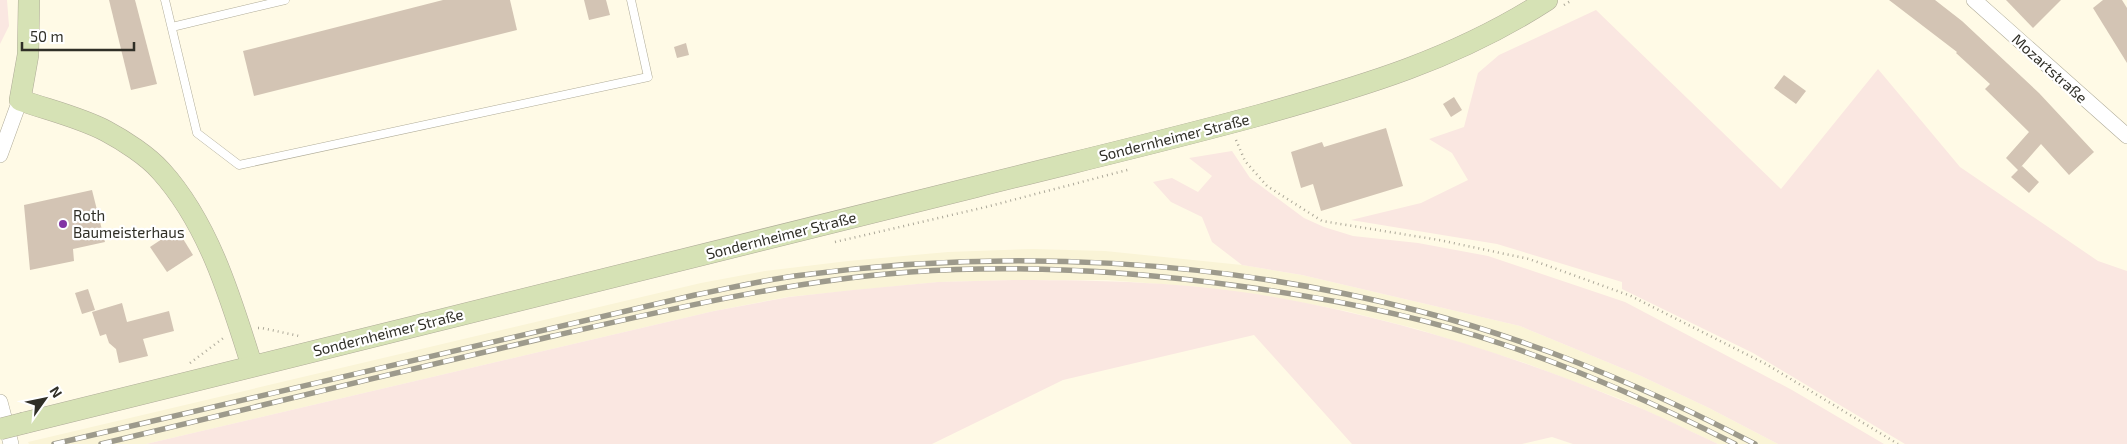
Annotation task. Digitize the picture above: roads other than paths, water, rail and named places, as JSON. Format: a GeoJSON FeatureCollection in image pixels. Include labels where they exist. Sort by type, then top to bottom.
{"type":"FeatureCollection","features":[{"type":"Feature","properties":{"kind":"main road"},"geometry":{"type":"LineString","coordinates":[[29,0],[28,55],[20,100],[106,131],[125,142],[160,170],[190,210],[211,253],[231,302],[252,366]]}},
{"type":"Feature","properties":{"kind":"main road","name":"Sondernheimer Straße"},"geometry":{"type":"LineString","coordinates":[[0,429],[1229,123],[1356,88],[1410,69],[1462,47],[1505,26],[1547,0]]}},
{"type":"Feature","properties":{"kind":"street","name":"Mozartstraße"},"geometry":{"type":"LineString","coordinates":[[1974,0],[2126,133]]}},
{"type":"Feature","properties":{"kind":"street"},"geometry":{"type":"LineString","coordinates":[[0,156],[20,100]]}},
{"type":"Feature","properties":{"kind":"street"},"geometry":{"type":"LineString","coordinates":[[0,402],[11,444]]}},
{"type":"Feature","properties":{"kind":"lane"},"geometry":{"type":"LineString","coordinates":[[165,0],[197,133],[239,164],[648,77],[631,0]]}},
{"type":"Feature","properties":{"kind":"lane"},"geometry":{"type":"LineString","coordinates":[[172,27],[285,0]]}},
{"type":"Feature","properties":{"kind":"railway"},"geometry":{"type":"LineString","coordinates":[[54,444],[762,281],[880,267],[957,262],[1035,261],[1112,263],[1190,270],[1267,280],[1343,293],[1419,311],[1506,337],[1591,368],[1633,385],[1755,444]]}},
{"type":"Feature","properties":{"kind":"railway"},"geometry":{"type":"LineString","coordinates":[[101,444],[553,336],[730,297],[865,276],[910,272],[992,269],[1075,270],[1157,276],[1306,296],[1405,316],[1438,324],[1532,354],[1592,377],[1735,444]]}},
{"type":"Feature","properties":{"kind":"place","name":"Roth Baumeisterhaus"},"geometry":{"type":"Point","coordinates":[63,224]}}]}
